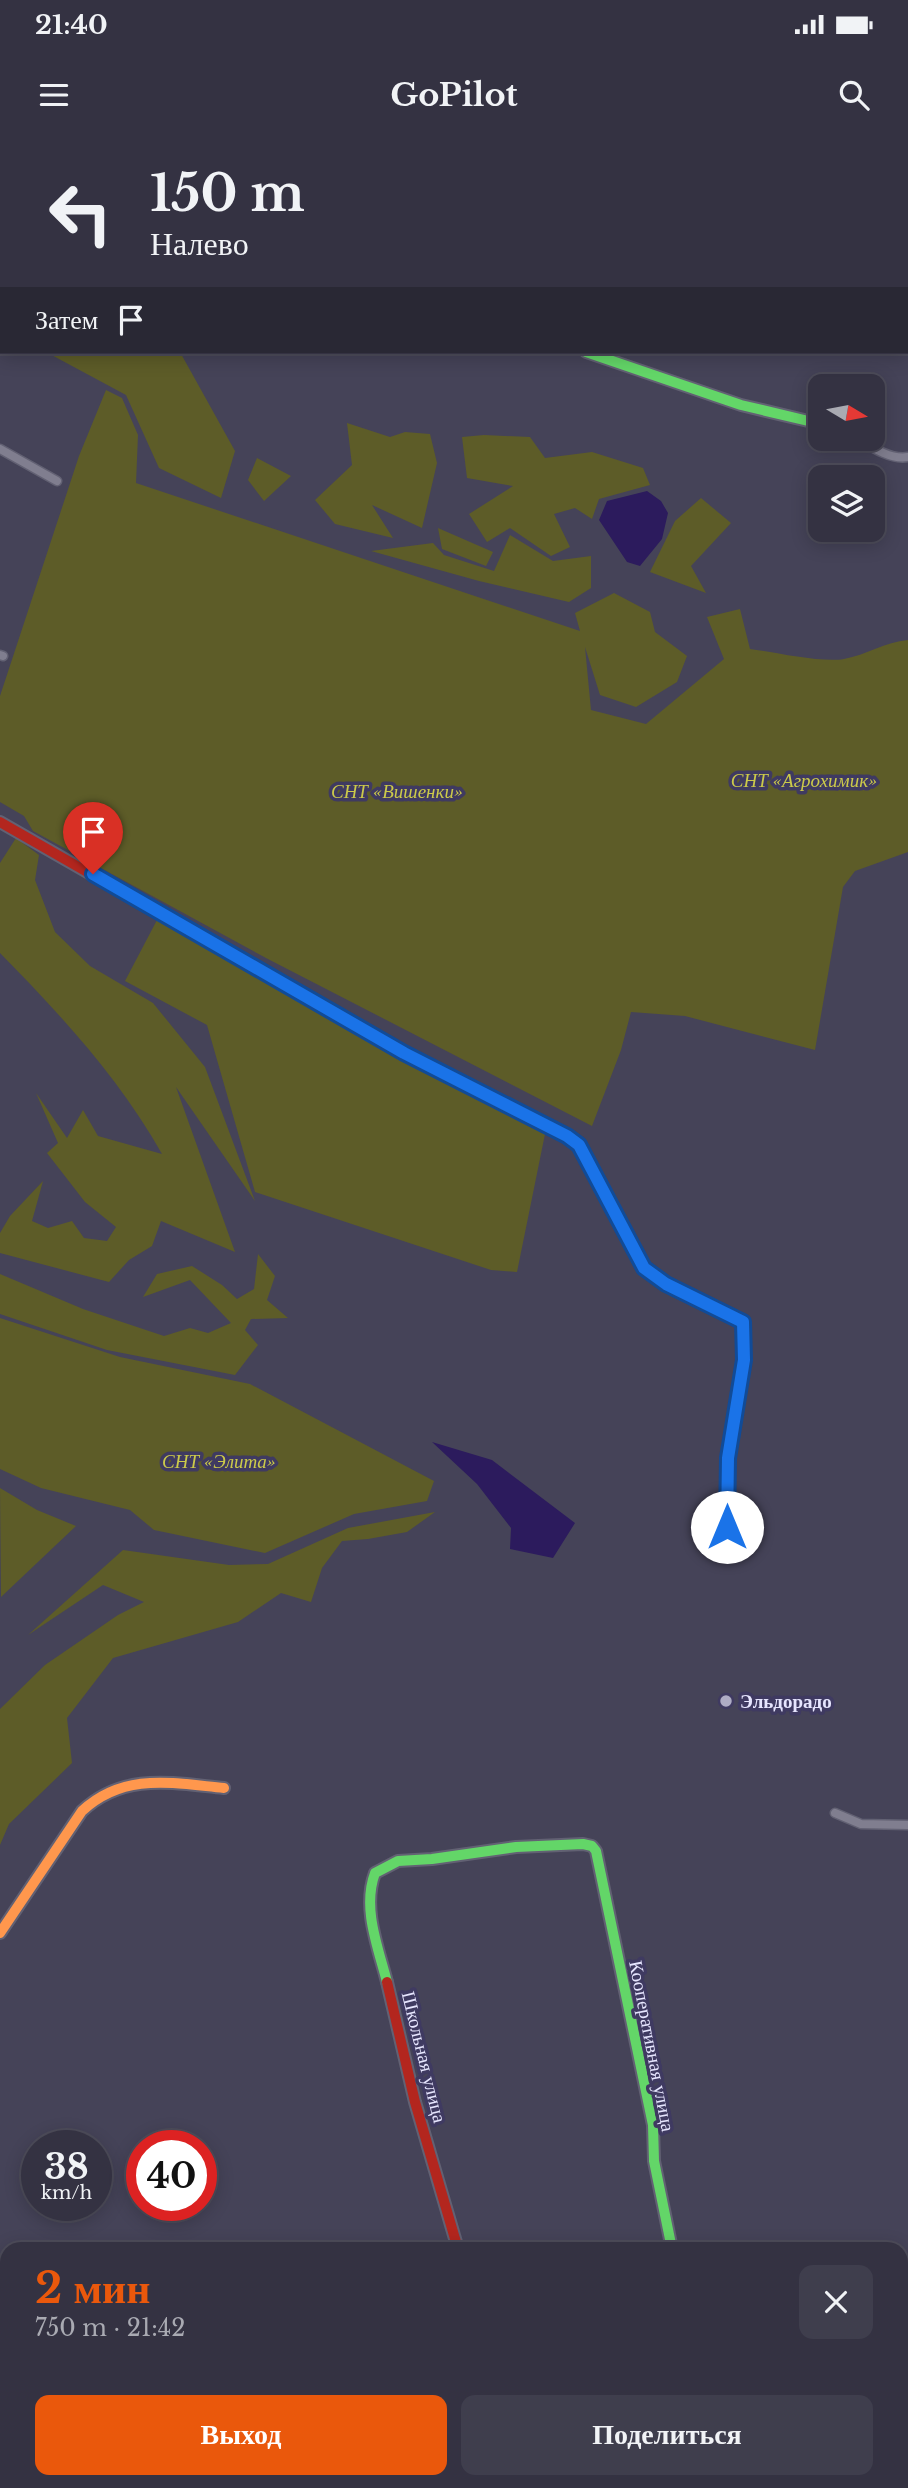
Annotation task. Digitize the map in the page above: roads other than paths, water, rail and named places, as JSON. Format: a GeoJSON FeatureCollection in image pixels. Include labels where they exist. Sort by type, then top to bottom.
{"type":"FeatureCollection","features":[{"type":"Feature","properties":{"kind":"street"},"geometry":{"type":"LineString","coordinates":[[592,354],[711,396],[808,421]]}},
{"type":"Feature","properties":{"kind":"street"},"geometry":{"type":"LineString","coordinates":[[0,449],[57,481]]}},
{"type":"Feature","properties":{"kind":"street"},"geometry":{"type":"LineString","coordinates":[[881,452],[908,457]]}},
{"type":"Feature","properties":{"kind":"street"},"geometry":{"type":"LineString","coordinates":[[0,822],[404,1053],[551,1126],[579,1145],[644,1268],[666,1284],[743,1322],[744,1360],[728,1458],[727,1527]]}},
{"type":"Feature","properties":{"kind":"street"},"geometry":{"type":"LineString","coordinates":[[2,1930],[75,1821],[95,1797],[112,1789],[147,1783],[223,1788]]}},
{"type":"Feature","properties":{"kind":"street"},"geometry":{"type":"LineString","coordinates":[[835,1813],[861,1824],[908,1825]]}},
{"type":"Feature","properties":{"kind":"street","name":"Кооперативная улица"},"geometry":{"type":"LineString","coordinates":[[375,1873],[398,1861],[516,1847],[583,1844],[592,1846],[596,1851],[653,2125],[654,2161],[671,2242]]}},
{"type":"Feature","properties":{"kind":"street","name":"Школьная улица"},"geometry":{"type":"LineString","coordinates":[[375,1873],[370,1887],[370,1912],[415,2102],[456,2242]]}},
{"type":"Feature","properties":{"kind":"place","name":"Эльдорадо"},"geometry":{"type":"Point","coordinates":[726,1701]}},
{"type":"Feature","properties":{"kind":"park label","name":"СНТ «Агрохимик»"},"geometry":{"type":"Point","coordinates":[804,780]}},
{"type":"Feature","properties":{"kind":"park label","name":"СНТ «Вишенки»"},"geometry":{"type":"Point","coordinates":[397,791]}},
{"type":"Feature","properties":{"kind":"park label","name":"СНТ «Элита»"},"geometry":{"type":"Point","coordinates":[219,1461]}}]}
